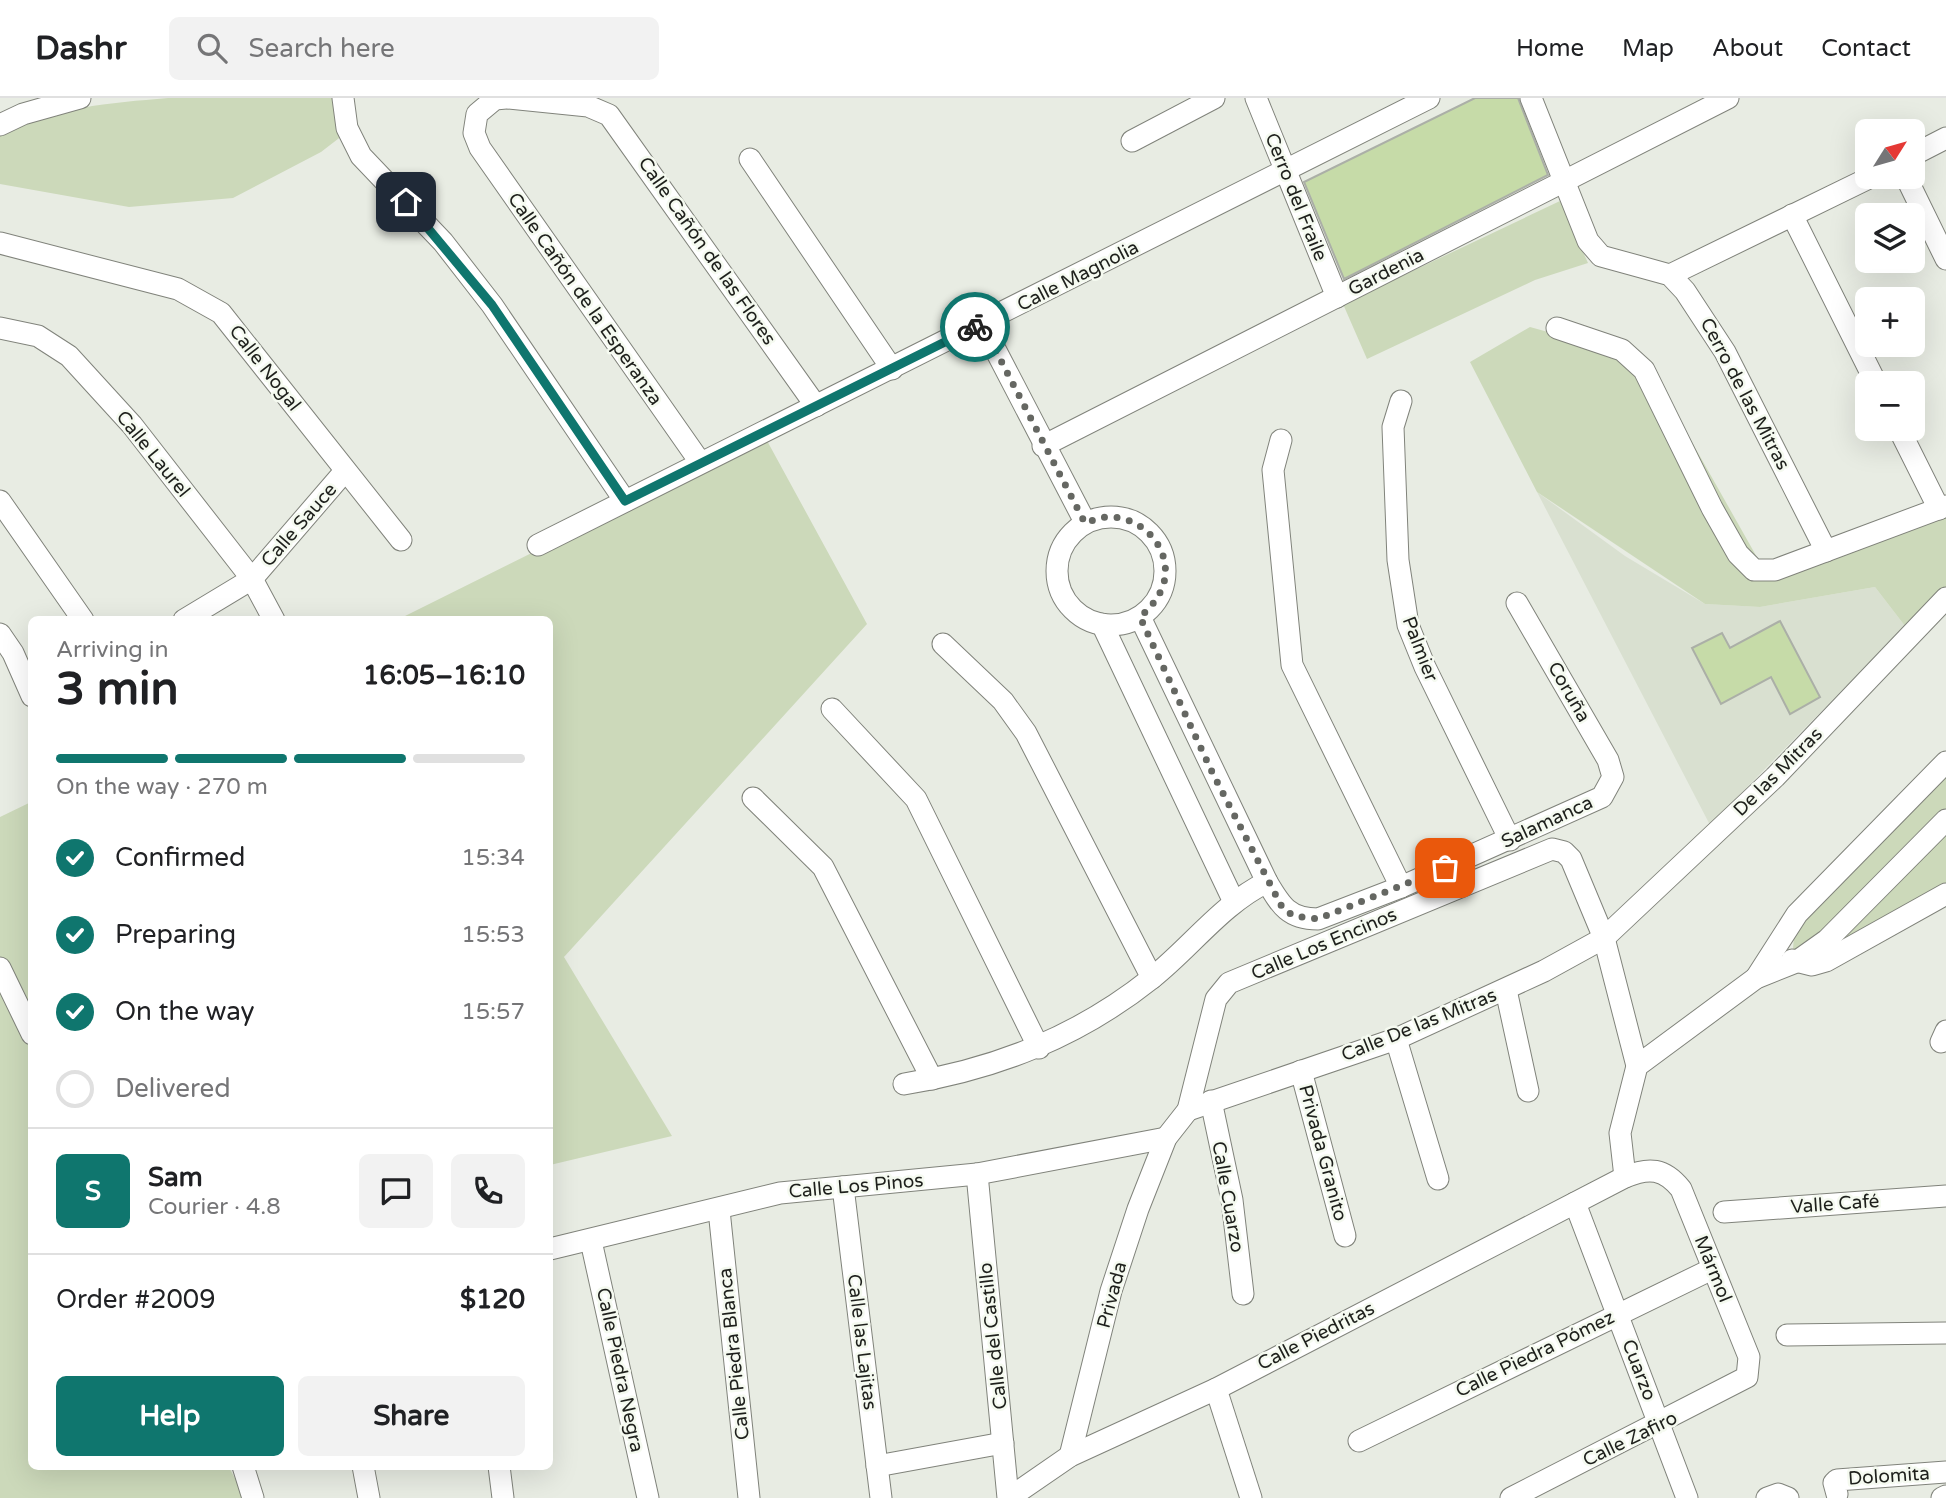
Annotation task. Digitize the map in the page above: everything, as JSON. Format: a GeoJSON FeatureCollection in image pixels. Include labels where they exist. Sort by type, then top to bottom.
{"type":"FeatureCollection","features":[{"type":"Feature","properties":{"kind":"street"},"geometry":{"type":"LineString","coordinates":[[0,125],[23,114],[80,98]]}},
{"type":"Feature","properties":{"kind":"street"},"geometry":{"type":"LineString","coordinates":[[343,98],[347,128],[361,156],[443,242],[492,305],[625,501]]}},
{"type":"Feature","properties":{"kind":"street","name":"Calle Cañón de las Flores"},"geometry":{"type":"LineString","coordinates":[[507,98],[588,106],[609,115],[618,124],[816,407]]}},
{"type":"Feature","properties":{"kind":"street","name":"Calle Cañón de la Esperanza"},"geometry":{"type":"LineString","coordinates":[[507,98],[495,99],[477,114],[474,132],[492,170],[701,462]]}},
{"type":"Feature","properties":{"kind":"street"},"geometry":{"type":"LineString","coordinates":[[1132,141],[1214,98]]}},
{"type":"Feature","properties":{"kind":"street","name":"Cerro del Fraile"},"geometry":{"type":"LineString","coordinates":[[1256,98],[1337,297]]}},
{"type":"Feature","properties":{"kind":"street","name":"Calle Magnolia"},"geometry":{"type":"LineString","coordinates":[[538,545],[1429,98]]}},
{"type":"Feature","properties":{"kind":"street"},"geometry":{"type":"LineString","coordinates":[[1531,98],[1588,241],[1595,251],[1612,261],[1670,275],[1855,185]]}},
{"type":"Feature","properties":{"kind":"street","name":"Gardenia"},"geometry":{"type":"LineString","coordinates":[[1043,446],[1728,98]]}},
{"type":"Feature","properties":{"kind":"street"},"geometry":{"type":"LineString","coordinates":[[1925,149],[1946,138]]}},
{"type":"Feature","properties":{"kind":"street"},"geometry":{"type":"LineString","coordinates":[[750,159],[892,369]]}},
{"type":"Feature","properties":{"kind":"street"},"geometry":{"type":"LineString","coordinates":[[1912,189],[1946,260]]}},
{"type":"Feature","properties":{"kind":"street"},"geometry":{"type":"LineString","coordinates":[[1792,215],[1870,371]]}},
{"type":"Feature","properties":{"kind":"street","name":"Calle Nogal"},"geometry":{"type":"LineString","coordinates":[[0,243],[121,272],[178,289],[204,300],[241,334],[401,540]]}},
{"type":"Feature","properties":{"kind":"street","name":"Cerro de las Mitras"},"geometry":{"type":"LineString","coordinates":[[1670,275],[1697,306],[1725,352],[1826,551]]}},
{"type":"Feature","properties":{"kind":"street"},"geometry":{"type":"LineString","coordinates":[[982,324],[1085,523]]}},
{"type":"Feature","properties":{"kind":"street","name":"Calle Laurel"},"geometry":{"type":"LineString","coordinates":[[0,328],[38,336],[69,356],[132,425],[252,579],[272,616]]}},
{"type":"Feature","properties":{"kind":"street"},"geometry":{"type":"LineString","coordinates":[[1557,328],[1622,350],[1634,358],[1653,384],[1712,508],[1738,554],[1754,570],[1775,570],[1942,508],[1906,441]]}},
{"type":"Feature","properties":{"kind":"street","name":"Palmier"},"geometry":{"type":"LineString","coordinates":[[1401,401],[1393,427],[1398,560],[1408,625],[1425,667],[1510,840]]}},
{"type":"Feature","properties":{"kind":"street"},"geometry":{"type":"LineString","coordinates":[[1281,440],[1273,470],[1292,665],[1401,887]]}},
{"type":"Feature","properties":{"kind":"street","name":"Calle Sauce"},"geometry":{"type":"LineString","coordinates":[[191,616],[252,579],[345,471]]}},
{"type":"Feature","properties":{"kind":"street"},"geometry":{"type":"LineString","coordinates":[[0,501],[80,616]]}},
{"type":"Feature","properties":{"kind":"street"},"geometry":{"type":"LineString","coordinates":[[1109,516],[1129,519],[1146,530],[1159,545],[1165,565],[1163,585],[1155,603],[1140,617],[1122,624],[1102,624],[1083,617],[1068,604],[1059,587],[1057,567],[1061,548],[1073,531],[1085,523],[1109,516]]}},
{"type":"Feature","properties":{"kind":"street","name":"De las Mitras"},"geometry":{"type":"LineString","coordinates":[[1604,938],[1766,786],[1946,598]]}},
{"type":"Feature","properties":{"kind":"street","name":"Coruña"},"geometry":{"type":"LineString","coordinates":[[1517,603],[1608,760],[1612,785]]}},
{"type":"Feature","properties":{"kind":"street"},"geometry":{"type":"LineString","coordinates":[[904,1084],[980,1069],[1039,1048],[1099,1017],[1152,978],[1234,902],[1267,883],[1140,617]]}},
{"type":"Feature","properties":{"kind":"street"},"geometry":{"type":"LineString","coordinates":[[1102,624],[1234,902]]}},
{"type":"Feature","properties":{"kind":"street"},"geometry":{"type":"LineString","coordinates":[[0,634],[13,653],[28,687]]}},
{"type":"Feature","properties":{"kind":"street"},"geometry":{"type":"LineString","coordinates":[[943,644],[1003,701],[1026,733],[1152,978]]}},
{"type":"Feature","properties":{"kind":"street"},"geometry":{"type":"LineString","coordinates":[[832,709],[916,799],[1039,1048]]}},
{"type":"Feature","properties":{"kind":"street"},"geometry":{"type":"LineString","coordinates":[[1756,978],[1797,914],[1946,762]]}},
{"type":"Feature","properties":{"kind":"street","name":"Salamanca"},"geometry":{"type":"LineString","coordinates":[[1267,883],[1283,909],[1294,916],[1318,919],[1510,840],[1602,797],[1612,785]]}},
{"type":"Feature","properties":{"kind":"street"},"geometry":{"type":"LineString","coordinates":[[752,798],[823,867],[932,1079]]}},
{"type":"Feature","properties":{"kind":"street"},"geometry":{"type":"LineString","coordinates":[[1637,1066],[1756,978],[1796,962],[1827,940],[1946,820]]}},
{"type":"Feature","properties":{"kind":"street","name":"Calle Los Encinos"},"geometry":{"type":"LineString","coordinates":[[1188,1110],[1216,999],[1229,983],[1552,849],[1564,852],[1571,859],[1604,938]]}},
{"type":"Feature","properties":{"kind":"street"},"geometry":{"type":"LineString","coordinates":[[1773,948],[1796,962],[1812,965],[1826,961],[1946,894]]}},
{"type":"Feature","properties":{"kind":"street"},"geometry":{"type":"LineString","coordinates":[[1604,938],[1637,1066],[1620,1133],[1625,1177]]}},
{"type":"Feature","properties":{"kind":"street","name":"Calle De las Mitras"},"geometry":{"type":"LineString","coordinates":[[1188,1110],[1396,1039],[1506,990],[1604,938]]}},
{"type":"Feature","properties":{"kind":"street"},"geometry":{"type":"LineString","coordinates":[[0,968],[28,1026]]}},
{"type":"Feature","properties":{"kind":"street"},"geometry":{"type":"LineString","coordinates":[[1506,990],[1528,1091]]}},
{"type":"Feature","properties":{"kind":"street"},"geometry":{"type":"LineString","coordinates":[[1396,1039],[1438,1179]]}},
{"type":"Feature","properties":{"kind":"street","name":"Privada Granito"},"geometry":{"type":"LineString","coordinates":[[1301,1071],[1345,1236]]}},
{"type":"Feature","properties":{"kind":"street","name":"Calle Cuarzo"},"geometry":{"type":"LineString","coordinates":[[1211,1101],[1232,1200],[1243,1294]]}},
{"type":"Feature","properties":{"kind":"street","name":"Privada"},"geometry":{"type":"LineString","coordinates":[[1070,1456],[1117,1271],[1166,1138],[1188,1110]]}},
{"type":"Feature","properties":{"kind":"street","name":"Calle Los Pinos"},"geometry":{"type":"LineString","coordinates":[[553,1248],[780,1193],[977,1174],[1166,1138]]}},
{"type":"Feature","properties":{"kind":"street","name":"Calle Piedritas"},"geometry":{"type":"LineString","coordinates":[[1009,1498],[1070,1456],[1216,1389],[1625,1177],[1640,1171],[1659,1170]]}},
{"type":"Feature","properties":{"kind":"street","name":"Mármol"},"geometry":{"type":"LineString","coordinates":[[1659,1170],[1671,1176],[1681,1189],[1749,1357],[1747,1377]]}},
{"type":"Feature","properties":{"kind":"street","name":"Calle del Castillo"},"geometry":{"type":"LineString","coordinates":[[977,1174],[1009,1498]]}},
{"type":"Feature","properties":{"kind":"street","name":"Calle las Lajitas"},"geometry":{"type":"LineString","coordinates":[[843,1187],[881,1498]]}},
{"type":"Feature","properties":{"kind":"street","name":"Valle Café"},"geometry":{"type":"LineString","coordinates":[[1724,1212],[1946,1195]]}},
{"type":"Feature","properties":{"kind":"street","name":"Cuarzo"},"geometry":{"type":"LineString","coordinates":[[1575,1202],[1687,1498]]}},
{"type":"Feature","properties":{"kind":"street","name":"Calle Piedra Blanca"},"geometry":{"type":"LineString","coordinates":[[719,1210],[749,1498]]}},
{"type":"Feature","properties":{"kind":"street","name":"Calle Piedra Negra"},"geometry":{"type":"LineString","coordinates":[[591,1241],[648,1498]]}},
{"type":"Feature","properties":{"kind":"street","name":"Calle Piedra Pómez"},"geometry":{"type":"LineString","coordinates":[[1359,1441],[1712,1269]]}},
{"type":"Feature","properties":{"kind":"street"},"geometry":{"type":"LineString","coordinates":[[1787,1335],[1946,1333]]}},
{"type":"Feature","properties":{"kind":"street","name":"Calle Zafiro"},"geometry":{"type":"LineString","coordinates":[[1511,1498],[1747,1377]]}},
{"type":"Feature","properties":{"kind":"street"},"geometry":{"type":"LineString","coordinates":[[1216,1389],[1251,1498]]}},
{"type":"Feature","properties":{"kind":"street"},"geometry":{"type":"LineString","coordinates":[[1081,1415],[1105,1440]]}},
{"type":"Feature","properties":{"kind":"street"},"geometry":{"type":"LineString","coordinates":[[877,1466],[1003,1443]]}},
{"type":"Feature","properties":{"kind":"street"},"geometry":{"type":"LineString","coordinates":[[244,1470],[253,1498]]}},
{"type":"Feature","properties":{"kind":"street"},"geometry":{"type":"LineString","coordinates":[[364,1470],[369,1498]]}},
{"type":"Feature","properties":{"kind":"street"},"geometry":{"type":"LineString","coordinates":[[500,1470],[503,1498]]}},
{"type":"Feature","properties":{"kind":"street","name":"Dolomita"},"geometry":{"type":"LineString","coordinates":[[1835,1488],[1844,1479],[1946,1472]]}},
{"type":"Feature","properties":{"kind":"street"},"geometry":{"type":"LineString","coordinates":[[1767,1498],[1778,1494],[1788,1498]]}},
{"type":"Feature","properties":{"kind":"shaded area"},"geometry":{"type":"Polygon","coordinates":[[[1537,492],[1625,556],[1705,604],[1760,607],[1875,587],[1905,626],[1710,825],[1537,492]]]}},
{"type":"Feature","properties":{"kind":"green space"},"geometry":{"type":"Polygon","coordinates":[[[168,98],[339,98],[347,132],[321,152],[233,198],[129,207],[0,184],[0,135],[61,112],[168,98]]]}},
{"type":"Feature","properties":{"kind":"green space"},"geometry":{"type":"Polygon","coordinates":[[[1560,201],[1588,263],[1535,280],[1367,359],[1343,304],[1560,201]]]}},
{"type":"Feature","properties":{"kind":"green space"},"geometry":{"type":"Polygon","coordinates":[[[1530,327],[1645,359],[1767,575],[1946,514],[1946,588],[1905,626],[1875,587],[1760,607],[1705,604],[1537,492],[1470,362],[1530,327]]]}},
{"type":"Feature","properties":{"kind":"green space"},"geometry":{"type":"Polygon","coordinates":[[[765,437],[867,624],[564,957],[672,1136],[553,1164],[553,616],[405,616],[765,437]]]}},
{"type":"Feature","properties":{"kind":"green space"},"geometry":{"type":"Polygon","coordinates":[[[1946,774],[1946,817],[1807,948],[1793,950],[1794,935],[1801,924],[1946,774]]]}},
{"type":"Feature","properties":{"kind":"green space"},"geometry":{"type":"Polygon","coordinates":[[[28,803],[28,1470],[231,1470],[245,1498],[0,1498],[0,817],[28,803]]]}},
{"type":"Feature","properties":{"kind":"green space"},"geometry":{"type":"Polygon","coordinates":[[[1946,826],[1946,886],[1813,959],[1946,826]]]}},
{"type":"Feature","properties":{"kind":"building"},"geometry":{"type":"Polygon","coordinates":[[[1475,98],[1518,98],[1548,175],[1344,279],[1304,182],[1475,98]]]}},
{"type":"Feature","properties":{"kind":"building"},"geometry":{"type":"Polygon","coordinates":[[[1780,621],[1820,697],[1790,714],[1771,677],[1721,704],[1692,648],[1722,633],[1730,648],[1780,621]]]}},
{"type":"Feature","properties":{"kind":"way so far"},"geometry":{"type":"LineString","coordinates":[[975,327],[982,324],[1085,523],[1109,516],[1129,519],[1146,530],[1159,545],[1165,565],[1163,585],[1155,603],[1140,617],[1213,774],[1267,883],[1283,909],[1294,916],[1318,919],[1445,868]]}},
{"type":"Feature","properties":{"kind":"route"},"geometry":{"type":"LineString","coordinates":[[406,202],[443,242],[492,305],[625,501],[975,327]]}}]}
